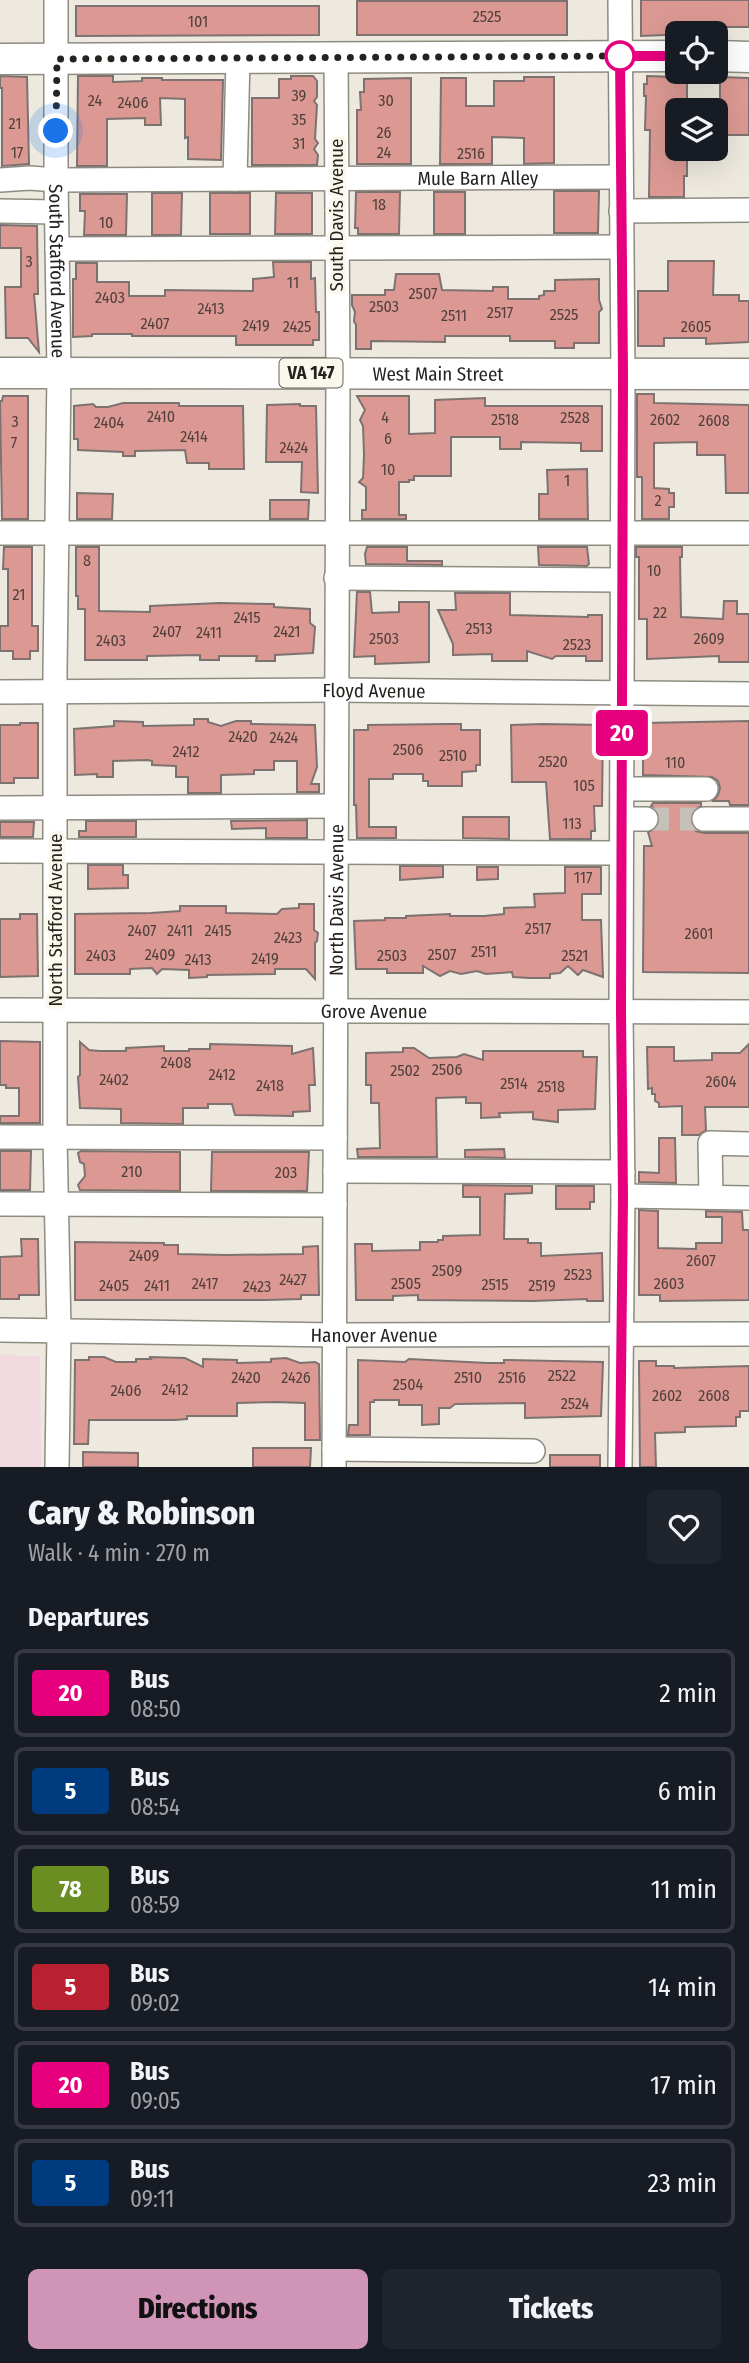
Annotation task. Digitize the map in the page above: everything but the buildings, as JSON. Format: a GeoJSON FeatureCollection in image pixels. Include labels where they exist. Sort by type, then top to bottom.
{"type":"FeatureCollection","features":[{"type":"Feature","properties":{"kind":"main road"},"geometry":{"type":"LineString","coordinates":[[0,59],[665,56]]}},
{"type":"Feature","properties":{"kind":"main road"},"geometry":{"type":"LineString","coordinates":[[728,56],[749,57]]}},
{"type":"Feature","properties":{"kind":"main road","name":"West Main Street"},"geometry":{"type":"LineString","coordinates":[[0,373],[749,374]]}},
{"type":"Feature","properties":{"kind":"street","name":"South Stafford Avenue"},"geometry":{"type":"LineString","coordinates":[[56,0],[59,373]]}},
{"type":"Feature","properties":{"kind":"street"},"geometry":{"type":"LineString","coordinates":[[620,0],[623,374],[623,1334],[620,1467]]}},
{"type":"Feature","properties":{"kind":"street","name":"South Davis Avenue"},"geometry":{"type":"LineString","coordinates":[[336,56],[338,373]]}},
{"type":"Feature","properties":{"kind":"street"},"geometry":{"type":"LineString","coordinates":[[235,179],[238,58]]}},
{"type":"Feature","properties":{"kind":"street","name":"Mule Barn Alley"},"geometry":{"type":"LineString","coordinates":[[0,180],[621,177]]}},
{"type":"Feature","properties":{"kind":"street"},"geometry":{"type":"LineString","coordinates":[[621,211],[749,210]]}},
{"type":"Feature","properties":{"kind":"street"},"geometry":{"type":"LineString","coordinates":[[0,211],[56,212]]}},
{"type":"Feature","properties":{"kind":"street"},"geometry":{"type":"LineString","coordinates":[[57,249],[621,247]]}},
{"type":"Feature","properties":{"kind":"street","name":"North Stafford Avenue"},"geometry":{"type":"LineString","coordinates":[[57,1467],[59,1330],[55,1204],[55,692],[59,373]]}},
{"type":"Feature","properties":{"kind":"street","name":"North Davis Avenue"},"geometry":{"type":"LineString","coordinates":[[334,1458],[338,373]]}},
{"type":"Feature","properties":{"kind":"street"},"geometry":{"type":"LineString","coordinates":[[0,533],[749,533]]}},
{"type":"Feature","properties":{"kind":"street"},"geometry":{"type":"LineString","coordinates":[[336,579],[622,580]]}},
{"type":"Feature","properties":{"kind":"street","name":"Floyd Avenue"},"geometry":{"type":"LineString","coordinates":[[0,692],[336,690],[749,694]]}},
{"type":"Feature","properties":{"kind":"street"},"geometry":{"type":"LineString","coordinates":[[622,789],[706,789]]}},
{"type":"Feature","properties":{"kind":"street"},"geometry":{"type":"LineString","coordinates":[[0,808],[335,806]]}},
{"type":"Feature","properties":{"kind":"street"},"geometry":{"type":"LineString","coordinates":[[621,819],[646,819]]}},
{"type":"Feature","properties":{"kind":"street"},"geometry":{"type":"LineString","coordinates":[[704,819],[749,819]]}},
{"type":"Feature","properties":{"kind":"street"},"geometry":{"type":"LineString","coordinates":[[0,851],[621,853]]}},
{"type":"Feature","properties":{"kind":"street","name":"Grove Avenue"},"geometry":{"type":"LineString","coordinates":[[0,1010],[749,1012]]}},
{"type":"Feature","properties":{"kind":"street"},"geometry":{"type":"LineString","coordinates":[[0,1137],[335,1138]]}},
{"type":"Feature","properties":{"kind":"street"},"geometry":{"type":"LineString","coordinates":[[711,1197],[710,1143],[749,1144]]}},
{"type":"Feature","properties":{"kind":"street"},"geometry":{"type":"LineString","coordinates":[[335,1171],[623,1172]]}},
{"type":"Feature","properties":{"kind":"street"},"geometry":{"type":"LineString","coordinates":[[623,1196],[749,1198]]}},
{"type":"Feature","properties":{"kind":"street"},"geometry":{"type":"LineString","coordinates":[[0,1203],[335,1205]]}},
{"type":"Feature","properties":{"kind":"street","name":"Hanover Avenue"},"geometry":{"type":"LineString","coordinates":[[0,1330],[335,1335],[749,1334]]}},
{"type":"Feature","properties":{"kind":"street"},"geometry":{"type":"LineString","coordinates":[[334,1458],[533,1451]]}},
{"type":"Feature","properties":{"kind":"shaded area"},"geometry":{"type":"Polygon","coordinates":[[[0,1355],[40,1356],[41,1467],[0,1467],[0,1355]]]}},
{"type":"Feature","properties":{"kind":"tunnel"},"geometry":{"type":"LineString","coordinates":[[646,819],[704,819]]}},
{"type":"Feature","properties":{"kind":"bus line","name":"20"},"geometry":{"type":"LineString","coordinates":[[620,1467],[623,1334],[623,374],[620,56],[665,56]]}},
{"type":"Feature","properties":{"kind":"route"},"geometry":{"type":"LineString","coordinates":[[56,131],[57,59],[620,56]]}}]}
